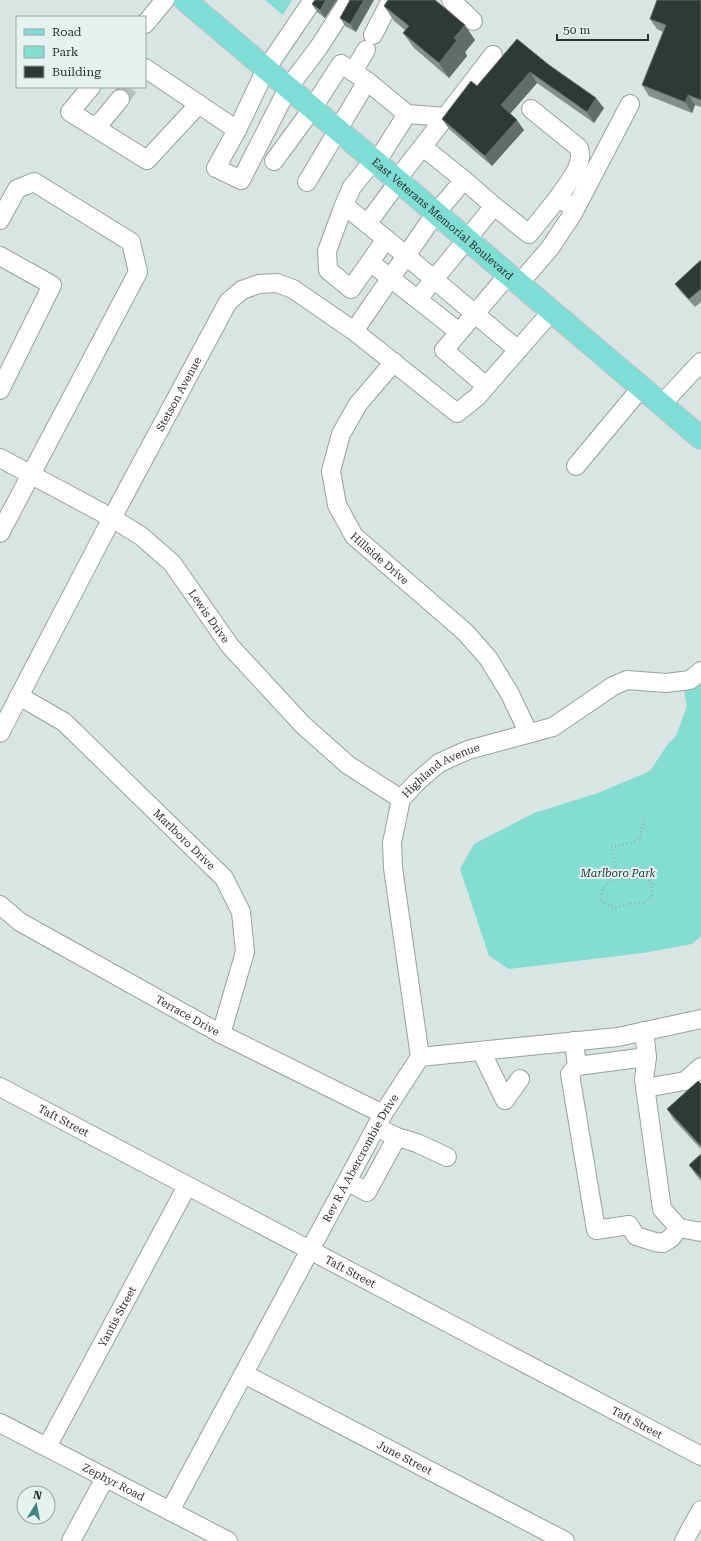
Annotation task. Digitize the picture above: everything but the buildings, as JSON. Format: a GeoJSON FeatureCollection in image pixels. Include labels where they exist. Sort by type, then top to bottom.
{"type":"FeatureCollection","features":[{"type":"Feature","properties":{"kind":"main road","name":"East Veterans Memorial Boulevard"},"geometry":{"type":"LineString","coordinates":[[185,0],[661,405],[698,431]]}},
{"type":"Feature","properties":{"kind":"street"},"geometry":{"type":"LineString","coordinates":[[146,23],[165,0]]}},
{"type":"Feature","properties":{"kind":"street"},"geometry":{"type":"LineString","coordinates":[[313,0],[266,69],[235,134],[216,168],[241,180],[288,88],[319,47],[349,0]]}},
{"type":"Feature","properties":{"kind":"street"},"geometry":{"type":"LineString","coordinates":[[307,182],[337,130],[354,72],[391,0]]}},
{"type":"Feature","properties":{"kind":"street"},"geometry":{"type":"LineString","coordinates":[[451,0],[474,21]]}},
{"type":"Feature","properties":{"kind":"street"},"geometry":{"type":"LineString","coordinates":[[319,47],[354,72],[407,114],[446,117]]}},
{"type":"Feature","properties":{"kind":"street"},"geometry":{"type":"LineString","coordinates":[[367,224],[420,149],[493,55]]}},
{"type":"Feature","properties":{"kind":"street"},"geometry":{"type":"LineString","coordinates":[[146,69],[199,104],[256,150]]}},
{"type":"Feature","properties":{"kind":"street"},"geometry":{"type":"LineString","coordinates":[[274,162],[312,109],[354,72]]}},
{"type":"Feature","properties":{"kind":"street"},"geometry":{"type":"LineString","coordinates":[[90,88],[70,112],[147,160],[199,104]]}},
{"type":"Feature","properties":{"kind":"street"},"geometry":{"type":"LineString","coordinates":[[96,128],[120,99]]}},
{"type":"Feature","properties":{"kind":"street"},"geometry":{"type":"LineString","coordinates":[[552,312],[486,386],[444,350],[474,313],[550,248],[575,209],[630,104]]}},
{"type":"Feature","properties":{"kind":"street"},"geometry":{"type":"LineString","coordinates":[[395,134],[420,149],[464,180],[529,234],[558,198],[580,163],[582,154],[579,148],[531,109]]}},
{"type":"Feature","properties":{"kind":"street"},"geometry":{"type":"LineString","coordinates":[[370,307],[328,270],[327,251],[352,187],[375,162],[407,114]]}},
{"type":"Feature","properties":{"kind":"street"},"geometry":{"type":"LineString","coordinates":[[354,331],[435,214],[464,180]]}},
{"type":"Feature","properties":{"kind":"street"},"geometry":{"type":"LineString","coordinates":[[0,220],[17,189],[34,182],[131,242],[138,272],[0,533]]}},
{"type":"Feature","properties":{"kind":"street"},"geometry":{"type":"LineString","coordinates":[[558,198],[575,209]]}},
{"type":"Feature","properties":{"kind":"street"},"geometry":{"type":"LineString","coordinates":[[344,205],[518,350]]}},
{"type":"Feature","properties":{"kind":"street"},"geometry":{"type":"LineString","coordinates":[[418,298],[494,206]]}},
{"type":"Feature","properties":{"kind":"street"},"geometry":{"type":"LineString","coordinates":[[351,289],[386,239]]}},
{"type":"Feature","properties":{"kind":"street"},"geometry":{"type":"LineString","coordinates":[[0,256],[52,285],[0,390]]}},
{"type":"Feature","properties":{"kind":"street"},"geometry":{"type":"LineString","coordinates":[[370,262],[418,298],[459,332]]}},
{"type":"Feature","properties":{"kind":"street","name":"Stetson Avenue"},"geometry":{"type":"LineString","coordinates":[[0,733],[112,518],[228,302],[242,290],[260,284],[277,283],[293,289],[354,331],[457,413],[477,397],[486,386]]}},
{"type":"Feature","properties":{"kind":"street","name":"Hillside Drive"},"geometry":{"type":"LineString","coordinates":[[394,362],[358,404],[341,434],[331,471],[337,505],[354,536],[465,632],[488,658],[510,694],[528,732]]}},
{"type":"Feature","properties":{"kind":"street"},"geometry":{"type":"LineString","coordinates":[[661,405],[701,362]]}},
{"type":"Feature","properties":{"kind":"street"},"geometry":{"type":"LineString","coordinates":[[576,466],[641,388]]}},
{"type":"Feature","properties":{"kind":"street","name":"Lewis Drive"},"geometry":{"type":"LineString","coordinates":[[0,458],[112,518],[141,536],[172,564],[230,646],[303,725],[348,765],[401,799]]}},
{"type":"Feature","properties":{"kind":"street","name":"Highland Avenue"},"geometry":{"type":"LineString","coordinates":[[420,1057],[393,868],[392,843],[401,799],[418,781],[439,763],[468,750],[528,732],[552,727],[613,686],[627,680],[666,683],[690,680],[701,671]]}},
{"type":"Feature","properties":{"kind":"street","name":"Marlboro Drive"},"geometry":{"type":"LineString","coordinates":[[20,696],[64,722],[224,878],[241,912],[245,952],[221,1034]]}},
{"type":"Feature","properties":{"kind":"street","name":"Terrace Drive"},"geometry":{"type":"LineString","coordinates":[[0,905],[20,922],[221,1034],[380,1120],[397,1137],[417,1143],[447,1157]]}},
{"type":"Feature","properties":{"kind":"street"},"geometry":{"type":"LineString","coordinates":[[420,1057],[618,1037],[701,1019]]}},
{"type":"Feature","properties":{"kind":"street"},"geometry":{"type":"LineString","coordinates":[[644,1031],[647,1057],[644,1079],[662,1210],[679,1228],[701,1232]]}},
{"type":"Feature","properties":{"kind":"street"},"geometry":{"type":"LineString","coordinates":[[574,1041],[577,1066]]}},
{"type":"Feature","properties":{"kind":"street"},"geometry":{"type":"LineString","coordinates":[[481,1050],[505,1100],[520,1079]]}},
{"type":"Feature","properties":{"kind":"street","name":"Rev R A Abercrombie Drive"},"geometry":{"type":"LineString","coordinates":[[170,1511],[380,1120],[420,1057]]}},
{"type":"Feature","properties":{"kind":"street"},"geometry":{"type":"LineString","coordinates":[[647,1057],[577,1066],[570,1074],[596,1230],[629,1225],[636,1236],[663,1243],[671,1238],[679,1228]]}},
{"type":"Feature","properties":{"kind":"street"},"geometry":{"type":"LineString","coordinates":[[646,1088],[685,1081],[701,1067]]}},
{"type":"Feature","properties":{"kind":"street","name":"Taft Street"},"geometry":{"type":"LineString","coordinates":[[0,1087],[701,1456]]}},
{"type":"Feature","properties":{"kind":"street"},"geometry":{"type":"LineString","coordinates":[[348,1182],[367,1192],[397,1137]]}},
{"type":"Feature","properties":{"kind":"street","name":"Yantis Street"},"geometry":{"type":"LineString","coordinates":[[48,1447],[187,1186]]}},
{"type":"Feature","properties":{"kind":"street","name":"June Street"},"geometry":{"type":"LineString","coordinates":[[244,1374],[565,1541]]}},
{"type":"Feature","properties":{"kind":"street","name":"Zephyr Road"},"geometry":{"type":"LineString","coordinates":[[0,1423],[228,1541]]}},
{"type":"Feature","properties":{"kind":"street"},"geometry":{"type":"LineString","coordinates":[[71,1541],[105,1478]]}},
{"type":"Feature","properties":{"kind":"street"},"geometry":{"type":"LineString","coordinates":[[684,1541],[701,1510]]}},
{"type":"Feature","properties":{"kind":"path"},"geometry":{"type":"LineString","coordinates":[[617,878],[611,847],[632,843],[640,837],[646,818]]}},
{"type":"Feature","properties":{"kind":"path"},"geometry":{"type":"LineString","coordinates":[[580,873],[589,870],[603,873],[617,872]]}},
{"type":"Feature","properties":{"kind":"path"},"geometry":{"type":"LineString","coordinates":[[617,878],[645,878],[651,882],[652,896],[643,903],[632,903],[615,908],[604,903],[600,900],[603,888],[606,883],[617,878]]}},
{"type":"Feature","properties":{"kind":"green space"},"geometry":{"type":"Polygon","coordinates":[[[265,0],[292,0],[283,15],[265,0]]]}},
{"type":"Feature","properties":{"kind":"green space","name":"Marlboro Park"},"geometry":{"type":"Polygon","coordinates":[[[701,684],[701,936],[692,944],[643,953],[509,969],[489,956],[460,869],[474,844],[534,813],[598,793],[650,771],[667,745],[676,736],[687,706],[684,691],[701,684]]]}},
{"type":"Feature","properties":{"kind":"tunnel"},"geometry":{"type":"LineString","coordinates":[[120,99],[128,88]]}}]}
